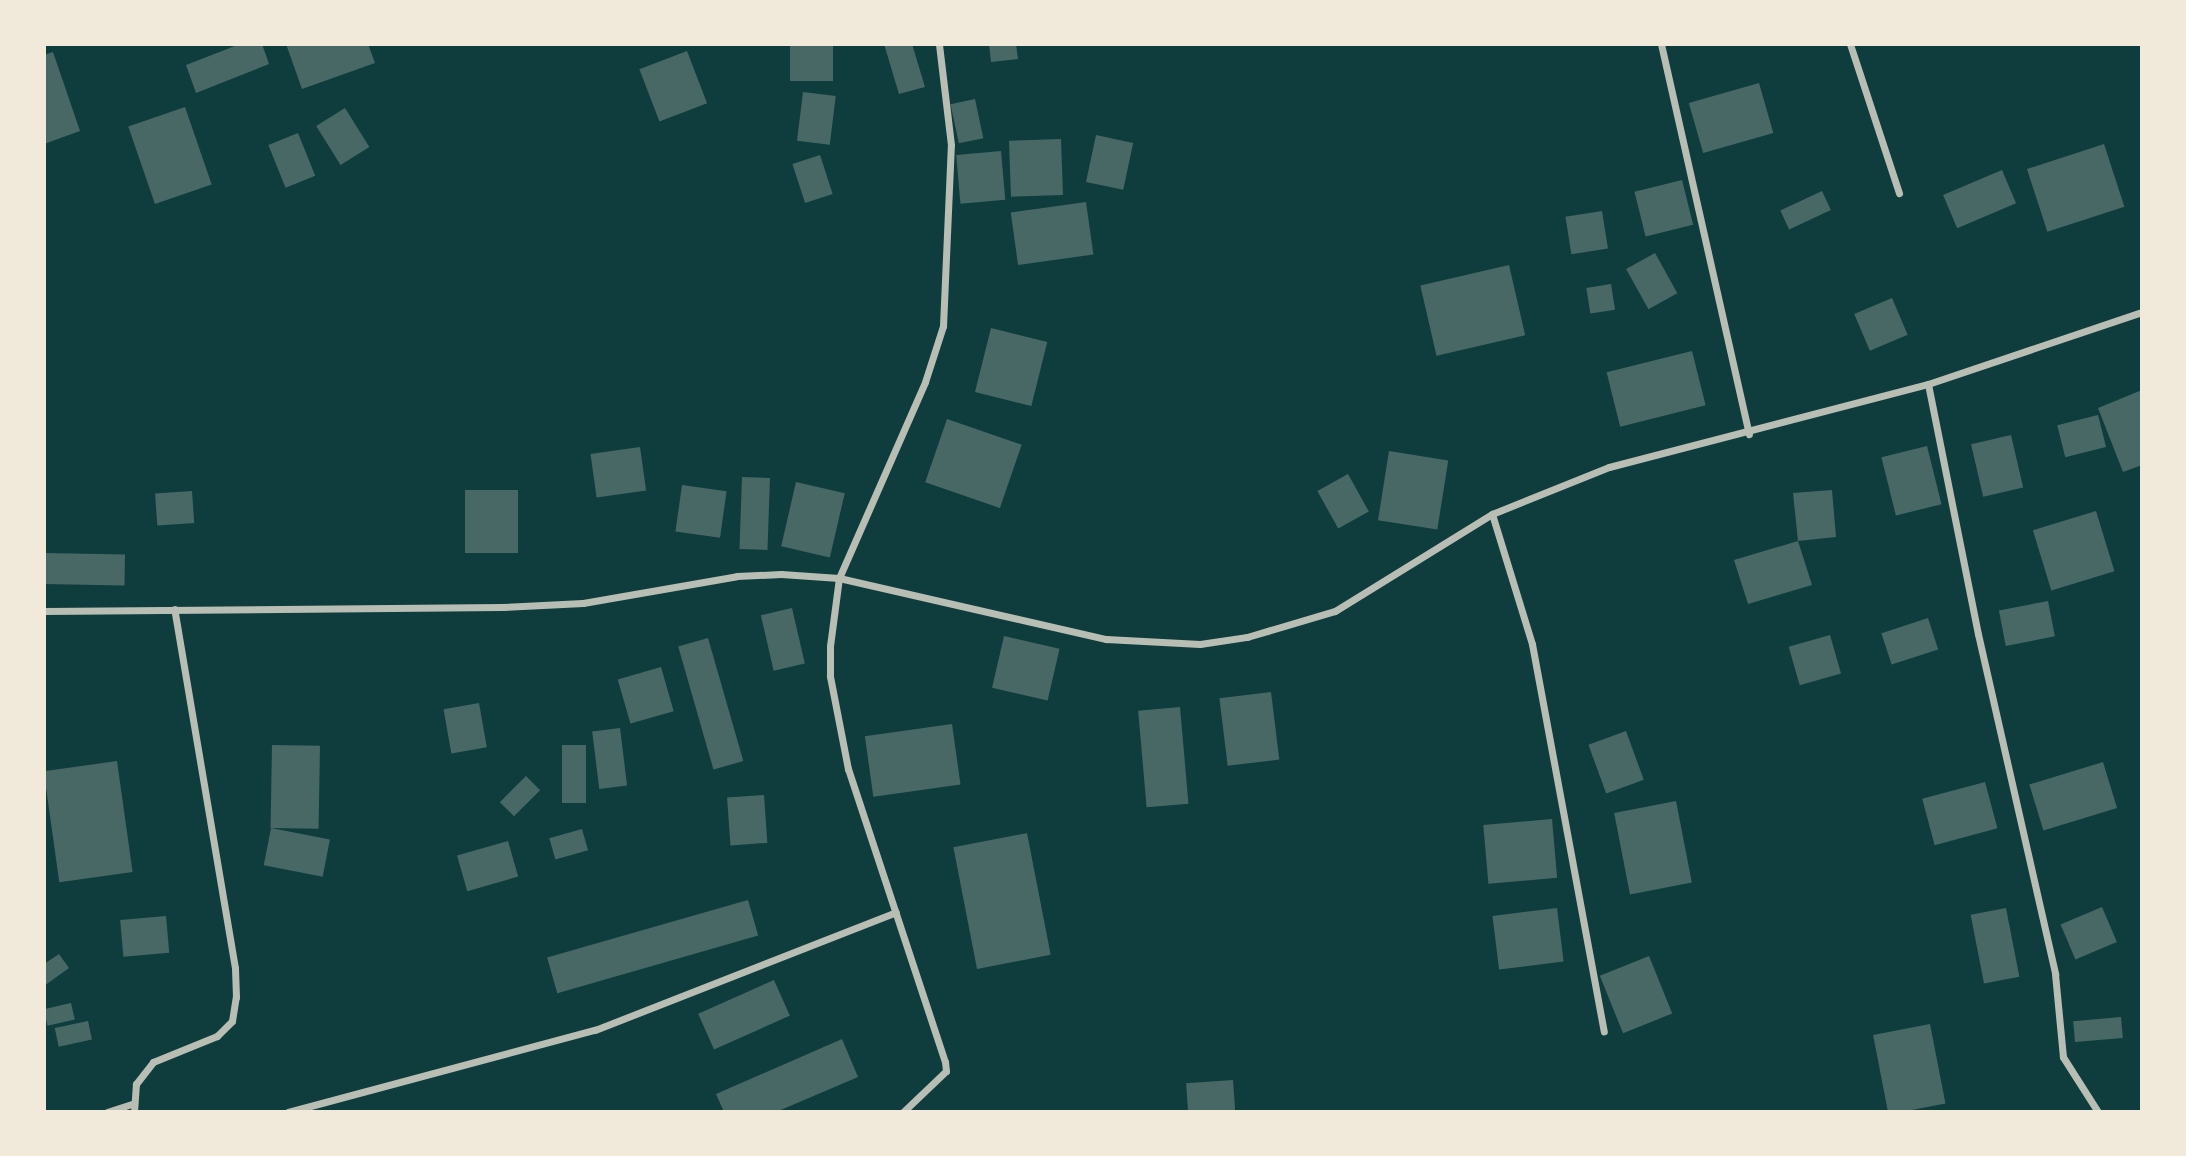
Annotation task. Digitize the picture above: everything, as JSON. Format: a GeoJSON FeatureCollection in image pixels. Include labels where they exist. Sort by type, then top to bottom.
{"type":"FeatureCollection","features":[{"type":"Feature","properties":{"kind":"street"},"geometry":{"type":"LineString","coordinates":[[903,1112],[946,1072],[945,1062],[896,912],[864,825],[836,717],[830,646],[839,578],[925,382],[943,326],[951,145],[939,44]]}},
{"type":"Feature","properties":{"kind":"street"},"geometry":{"type":"LineString","coordinates":[[1661,44],[1749,434]]}},
{"type":"Feature","properties":{"kind":"street"},"geometry":{"type":"LineString","coordinates":[[1850,44],[1899,192]]}},
{"type":"Feature","properties":{"kind":"street"},"geometry":{"type":"LineString","coordinates":[[44,611],[502,607],[623,598],[737,576],[839,578],[1106,639],[1200,644],[1247,637],[1335,611],[1492,514],[1609,467],[1749,434],[1928,384],[2142,312]]}},
{"type":"Feature","properties":{"kind":"street"},"geometry":{"type":"LineString","coordinates":[[1928,384],[1978,634],[2055,974],[2063,1057],[2098,1112]]}},
{"type":"Feature","properties":{"kind":"street"},"geometry":{"type":"LineString","coordinates":[[1492,514],[1532,644],[1604,1031]]}},
{"type":"Feature","properties":{"kind":"street"},"geometry":{"type":"LineString","coordinates":[[134,1112],[132,1104],[136,1084],[153,1062],[217,1036],[232,1021],[236,997],[236,968],[174,609]]}},
{"type":"Feature","properties":{"kind":"street"},"geometry":{"type":"LineString","coordinates":[[288,1112],[595,1030],[896,912]]}},
{"type":"Feature","properties":{"kind":"street"},"geometry":{"type":"LineString","coordinates":[[107,1112],[132,1104]]}},
{"type":"Feature","properties":{"kind":"building"},"geometry":{"type":"Polygon","coordinates":[[[240,44],[262,44],[269,64],[196,93],[186,65],[240,44]]]}},
{"type":"Feature","properties":{"kind":"building"},"geometry":{"type":"Polygon","coordinates":[[[286,44],[368,44],[375,63],[302,89],[286,44]]]}},
{"type":"Feature","properties":{"kind":"building"},"geometry":{"type":"Polygon","coordinates":[[[790,44],[833,44],[833,81],[790,81],[790,44]]]}},
{"type":"Feature","properties":{"kind":"building"},"geometry":{"type":"Polygon","coordinates":[[[884,44],[912,44],[925,87],[899,94],[884,44]]]}},
{"type":"Feature","properties":{"kind":"building"},"geometry":{"type":"Polygon","coordinates":[[[989,44],[1016,44],[1018,59],[991,62],[989,44]]]}},
{"type":"Feature","properties":{"kind":"building"},"geometry":{"type":"Polygon","coordinates":[[[687,51],[707,103],[659,122],[639,69],[687,51]]]}},
{"type":"Feature","properties":{"kind":"building"},"geometry":{"type":"Polygon","coordinates":[[[53,52],[80,131],[44,144],[44,55],[53,52]]]}},
{"type":"Feature","properties":{"kind":"building"},"geometry":{"type":"Polygon","coordinates":[[[1759,83],[1773,133],[1703,153],[1689,103],[1759,83]]]}},
{"type":"Feature","properties":{"kind":"building"},"geometry":{"type":"Polygon","coordinates":[[[803,92],[836,96],[830,145],[797,141],[803,92]]]}},
{"type":"Feature","properties":{"kind":"building"},"geometry":{"type":"Polygon","coordinates":[[[975,99],[983,138],[959,143],[951,104],[975,99]]]}},
{"type":"Feature","properties":{"kind":"building"},"geometry":{"type":"Polygon","coordinates":[[[185,107],[212,185],[155,204],[128,127],[185,107]]]}},
{"type":"Feature","properties":{"kind":"building"},"geometry":{"type":"Polygon","coordinates":[[[345,108],[369,147],[341,165],[316,126],[345,108]]]}},
{"type":"Feature","properties":{"kind":"building"},"geometry":{"type":"Polygon","coordinates":[[[298,133],[315,176],[286,188],[268,145],[298,133]]]}},
{"type":"Feature","properties":{"kind":"building"},"geometry":{"type":"Polygon","coordinates":[[[1096,135],[1133,143],[1123,190],[1086,182],[1096,135]]]}},
{"type":"Feature","properties":{"kind":"building"},"geometry":{"type":"Polygon","coordinates":[[[1061,139],[1063,195],[1011,197],[1009,141],[1061,139]]]}},
{"type":"Feature","properties":{"kind":"building"},"geometry":{"type":"Polygon","coordinates":[[[2104,144],[2124,207],[2047,232],[2027,169],[2104,144]]]}},
{"type":"Feature","properties":{"kind":"building"},"geometry":{"type":"Polygon","coordinates":[[[1001,151],[1005,200],[960,204],[956,155],[1001,151]]]}},
{"type":"Feature","properties":{"kind":"building"},"geometry":{"type":"Polygon","coordinates":[[[820,155],[833,194],[805,203],[792,164],[820,155]]]}},
{"type":"Feature","properties":{"kind":"building"},"geometry":{"type":"Polygon","coordinates":[[[2002,170],[2016,203],[1957,228],[1943,195],[2002,170]]]}},
{"type":"Feature","properties":{"kind":"building"},"geometry":{"type":"Polygon","coordinates":[[[1682,180],[1693,225],[1646,236],[1634,192],[1682,180]]]}},
{"type":"Feature","properties":{"kind":"building"},"geometry":{"type":"Polygon","coordinates":[[[1822,191],[1831,210],[1789,229],[1780,210],[1822,191]]]}},
{"type":"Feature","properties":{"kind":"building"},"geometry":{"type":"Polygon","coordinates":[[[1086,202],[1093,254],[1018,265],[1011,213],[1086,202]]]}},
{"type":"Feature","properties":{"kind":"building"},"geometry":{"type":"Polygon","coordinates":[[[1602,211],[1608,249],[1571,254],[1565,217],[1602,211]]]}},
{"type":"Feature","properties":{"kind":"building"},"geometry":{"type":"Polygon","coordinates":[[[1655,253],[1677,293],[1648,309],[1626,269],[1655,253]]]}},
{"type":"Feature","properties":{"kind":"building"},"geometry":{"type":"Polygon","coordinates":[[[1509,265],[1525,335],[1437,356],[1420,285],[1509,265]]]}},
{"type":"Feature","properties":{"kind":"building"},"geometry":{"type":"Polygon","coordinates":[[[1611,284],[1615,310],[1590,314],[1586,288],[1611,284]]]}},
{"type":"Feature","properties":{"kind":"building"},"geometry":{"type":"Polygon","coordinates":[[[1892,298],[1908,335],[1870,351],[1854,314],[1892,298]]]}},
{"type":"Feature","properties":{"kind":"building"},"geometry":{"type":"Polygon","coordinates":[[[991,328],[1047,342],[1031,406],[975,392],[991,328]]]}},
{"type":"Feature","properties":{"kind":"building"},"geometry":{"type":"Polygon","coordinates":[[[1692,351],[1706,405],[1620,427],[1607,372],[1692,351]]]}},
{"type":"Feature","properties":{"kind":"building"},"geometry":{"type":"Polygon","coordinates":[[[2142,390],[2142,465],[2123,472],[2098,408],[2142,390]]]}},
{"type":"Feature","properties":{"kind":"building"},"geometry":{"type":"Polygon","coordinates":[[[2098,415],[2106,447],[2065,457],[2057,425],[2098,415]]]}},
{"type":"Feature","properties":{"kind":"building"},"geometry":{"type":"Polygon","coordinates":[[[947,419],[1022,445],[1000,508],[925,482],[947,419]]]}},
{"type":"Feature","properties":{"kind":"building"},"geometry":{"type":"Polygon","coordinates":[[[2011,435],[2023,488],[1983,497],[1971,444],[2011,435]]]}},
{"type":"Feature","properties":{"kind":"building"},"geometry":{"type":"Polygon","coordinates":[[[1927,446],[1942,504],[1896,516],[1881,457],[1927,446]]]}},
{"type":"Feature","properties":{"kind":"building"},"geometry":{"type":"Polygon","coordinates":[[[640,447],[646,491],[597,498],[590,454],[640,447]]]}},
{"type":"Feature","properties":{"kind":"building"},"geometry":{"type":"Polygon","coordinates":[[[1389,451],[1448,460],[1437,530],[1378,520],[1389,451]]]}},
{"type":"Feature","properties":{"kind":"building"},"geometry":{"type":"Polygon","coordinates":[[[1348,474],[1369,512],[1338,529],[1317,491],[1348,474]]]}},
{"type":"Feature","properties":{"kind":"building"},"geometry":{"type":"Polygon","coordinates":[[[742,477],[770,478],[767,550],[739,549],[742,477]]]}},
{"type":"Feature","properties":{"kind":"building"},"geometry":{"type":"Polygon","coordinates":[[[796,482],[845,493],[830,558],[781,546],[796,482]]]}},
{"type":"Feature","properties":{"kind":"building"},"geometry":{"type":"Polygon","coordinates":[[[682,485],[727,491],[720,538],[675,532],[682,485]]]}},
{"type":"Feature","properties":{"kind":"building"},"geometry":{"type":"Polygon","coordinates":[[[465,490],[518,490],[518,553],[465,553],[465,490]]]}},
{"type":"Feature","properties":{"kind":"building"},"geometry":{"type":"Polygon","coordinates":[[[1832,490],[1836,537],[1798,541],[1793,493],[1832,490]]]}},
{"type":"Feature","properties":{"kind":"building"},"geometry":{"type":"Polygon","coordinates":[[[192,491],[194,523],[157,526],[155,494],[192,491]]]}},
{"type":"Feature","properties":{"kind":"building"},"geometry":{"type":"Polygon","coordinates":[[[2096,511],[2114,571],[2051,591],[2033,530],[2096,511]]]}},
{"type":"Feature","properties":{"kind":"building"},"geometry":{"type":"Polygon","coordinates":[[[1798,541],[1812,585],[1748,604],[1734,560],[1798,541]]]}},
{"type":"Feature","properties":{"kind":"building"},"geometry":{"type":"Polygon","coordinates":[[[44,553],[125,554],[124,585],[44,584],[44,553]]]}},
{"type":"Feature","properties":{"kind":"building"},"geometry":{"type":"Polygon","coordinates":[[[2048,601],[2055,636],[2006,646],[1999,611],[2048,601]]]}},
{"type":"Feature","properties":{"kind":"building"},"geometry":{"type":"Polygon","coordinates":[[[792,608],[805,664],[774,671],[761,615],[792,608]]]}},
{"type":"Feature","properties":{"kind":"building"},"geometry":{"type":"Polygon","coordinates":[[[1928,618],[1938,649],[1892,665],[1881,633],[1928,618]]]}},
{"type":"Feature","properties":{"kind":"building"},"geometry":{"type":"Polygon","coordinates":[[[1830,635],[1841,673],[1800,685],[1789,647],[1830,635]]]}},
{"type":"Feature","properties":{"kind":"building"},"geometry":{"type":"Polygon","coordinates":[[[1004,636],[1060,649],[1048,700],[992,688],[1004,636]]]}},
{"type":"Feature","properties":{"kind":"building"},"geometry":{"type":"Polygon","coordinates":[[[708,638],[743,761],[713,770],[678,647],[708,638]]]}},
{"type":"Feature","properties":{"kind":"building"},"geometry":{"type":"Polygon","coordinates":[[[661,667],[674,711],[630,724],[618,679],[661,667]]]}},
{"type":"Feature","properties":{"kind":"building"},"geometry":{"type":"Polygon","coordinates":[[[1271,692],[1279,759],[1228,766],[1219,698],[1271,692]]]}},
{"type":"Feature","properties":{"kind":"building"},"geometry":{"type":"Polygon","coordinates":[[[479,703],[487,747],[451,754],[444,709],[479,703]]]}},
{"type":"Feature","properties":{"kind":"building"},"geometry":{"type":"Polygon","coordinates":[[[1180,707],[1188,804],[1147,807],[1138,711],[1180,707]]]}},
{"type":"Feature","properties":{"kind":"building"},"geometry":{"type":"Polygon","coordinates":[[[952,724],[960,784],[873,797],[865,736],[952,724]]]}},
{"type":"Feature","properties":{"kind":"building"},"geometry":{"type":"Polygon","coordinates":[[[620,728],[627,786],[599,789],[592,731],[620,728]]]}},
{"type":"Feature","properties":{"kind":"building"},"geometry":{"type":"Polygon","coordinates":[[[1626,731],[1644,780],[1606,794],[1588,745],[1626,731]]]}},
{"type":"Feature","properties":{"kind":"building"},"geometry":{"type":"Polygon","coordinates":[[[272,745],[320,746],[319,829],[271,828],[272,745]]]}},
{"type":"Feature","properties":{"kind":"building"},"geometry":{"type":"Polygon","coordinates":[[[562,745],[586,745],[586,803],[562,803],[562,745]]]}},
{"type":"Feature","properties":{"kind":"building"},"geometry":{"type":"Polygon","coordinates":[[[117,761],[133,872],[59,882],[44,771],[117,761]]]}},
{"type":"Feature","properties":{"kind":"building"},"geometry":{"type":"Polygon","coordinates":[[[2103,762],[2117,808],[2043,830],[2029,785],[2103,762]]]}},
{"type":"Feature","properties":{"kind":"building"},"geometry":{"type":"Polygon","coordinates":[[[526,776],[540,790],[514,816],[500,802],[526,776]]]}},
{"type":"Feature","properties":{"kind":"building"},"geometry":{"type":"Polygon","coordinates":[[[1985,782],[1997,828],[1935,845],[1922,799],[1985,782]]]}},
{"type":"Feature","properties":{"kind":"building"},"geometry":{"type":"Polygon","coordinates":[[[764,795],[767,843],[730,845],[727,798],[764,795]]]}},
{"type":"Feature","properties":{"kind":"building"},"geometry":{"type":"Polygon","coordinates":[[[1676,801],[1692,882],[1630,894],[1614,813],[1676,801]]]}},
{"type":"Feature","properties":{"kind":"building"},"geometry":{"type":"Polygon","coordinates":[[[1552,819],[1557,878],[1488,884],[1483,825],[1552,819]]]}},
{"type":"Feature","properties":{"kind":"building"},"geometry":{"type":"Polygon","coordinates":[[[271,828],[330,839],[323,877],[264,865],[271,828]]]}},
{"type":"Feature","properties":{"kind":"building"},"geometry":{"type":"Polygon","coordinates":[[[582,829],[588,850],[555,860],[549,838],[582,829]]]}},
{"type":"Feature","properties":{"kind":"building"},"geometry":{"type":"Polygon","coordinates":[[[1027,833],[1051,955],[977,969],[953,847],[1027,833]]]}},
{"type":"Feature","properties":{"kind":"building"},"geometry":{"type":"Polygon","coordinates":[[[508,841],[518,877],[467,891],[457,856],[508,841]]]}},
{"type":"Feature","properties":{"kind":"building"},"geometry":{"type":"Polygon","coordinates":[[[748,900],[758,936],[557,993],[547,958],[748,900]]]}},
{"type":"Feature","properties":{"kind":"building"},"geometry":{"type":"Polygon","coordinates":[[[2102,907],[2117,942],[2075,960],[2061,925],[2102,907]]]}},
{"type":"Feature","properties":{"kind":"building"},"geometry":{"type":"Polygon","coordinates":[[[1557,908],[1564,962],[1499,970],[1492,916],[1557,908]]]}},
{"type":"Feature","properties":{"kind":"building"},"geometry":{"type":"Polygon","coordinates":[[[2006,908],[2019,977],[1984,984],[1971,915],[2006,908]]]}},
{"type":"Feature","properties":{"kind":"building"},"geometry":{"type":"Polygon","coordinates":[[[166,916],[169,953],[123,957],[120,920],[166,916]]]}},
{"type":"Feature","properties":{"kind":"building"},"geometry":{"type":"Polygon","coordinates":[[[59,954],[69,968],[44,986],[44,964],[59,954]]]}},
{"type":"Feature","properties":{"kind":"building"},"geometry":{"type":"Polygon","coordinates":[[[1649,956],[1672,1013],[1623,1033],[1600,976],[1649,956]]]}},
{"type":"Feature","properties":{"kind":"building"},"geometry":{"type":"Polygon","coordinates":[[[774,980],[790,1016],[714,1049],[698,1014],[774,980]]]}},
{"type":"Feature","properties":{"kind":"building"},"geometry":{"type":"Polygon","coordinates":[[[71,1003],[75,1020],[48,1026],[44,1009],[71,1003]]]}},
{"type":"Feature","properties":{"kind":"building"},"geometry":{"type":"Polygon","coordinates":[[[2121,1017],[2123,1038],[2075,1042],[2073,1021],[2121,1017]]]}},
{"type":"Feature","properties":{"kind":"building"},"geometry":{"type":"Polygon","coordinates":[[[88,1021],[92,1040],[59,1047],[55,1028],[88,1021]]]}},
{"type":"Feature","properties":{"kind":"building"},"geometry":{"type":"Polygon","coordinates":[[[1930,1024],[1945,1104],[1888,1112],[1873,1035],[1930,1024]]]}},
{"type":"Feature","properties":{"kind":"building"},"geometry":{"type":"Polygon","coordinates":[[[842,1039],[858,1077],[776,1112],[724,1112],[716,1094],[842,1039]]]}},
{"type":"Feature","properties":{"kind":"building"},"geometry":{"type":"Polygon","coordinates":[[[1233,1080],[1235,1112],[1188,1112],[1186,1083],[1233,1080]]]}}]}
